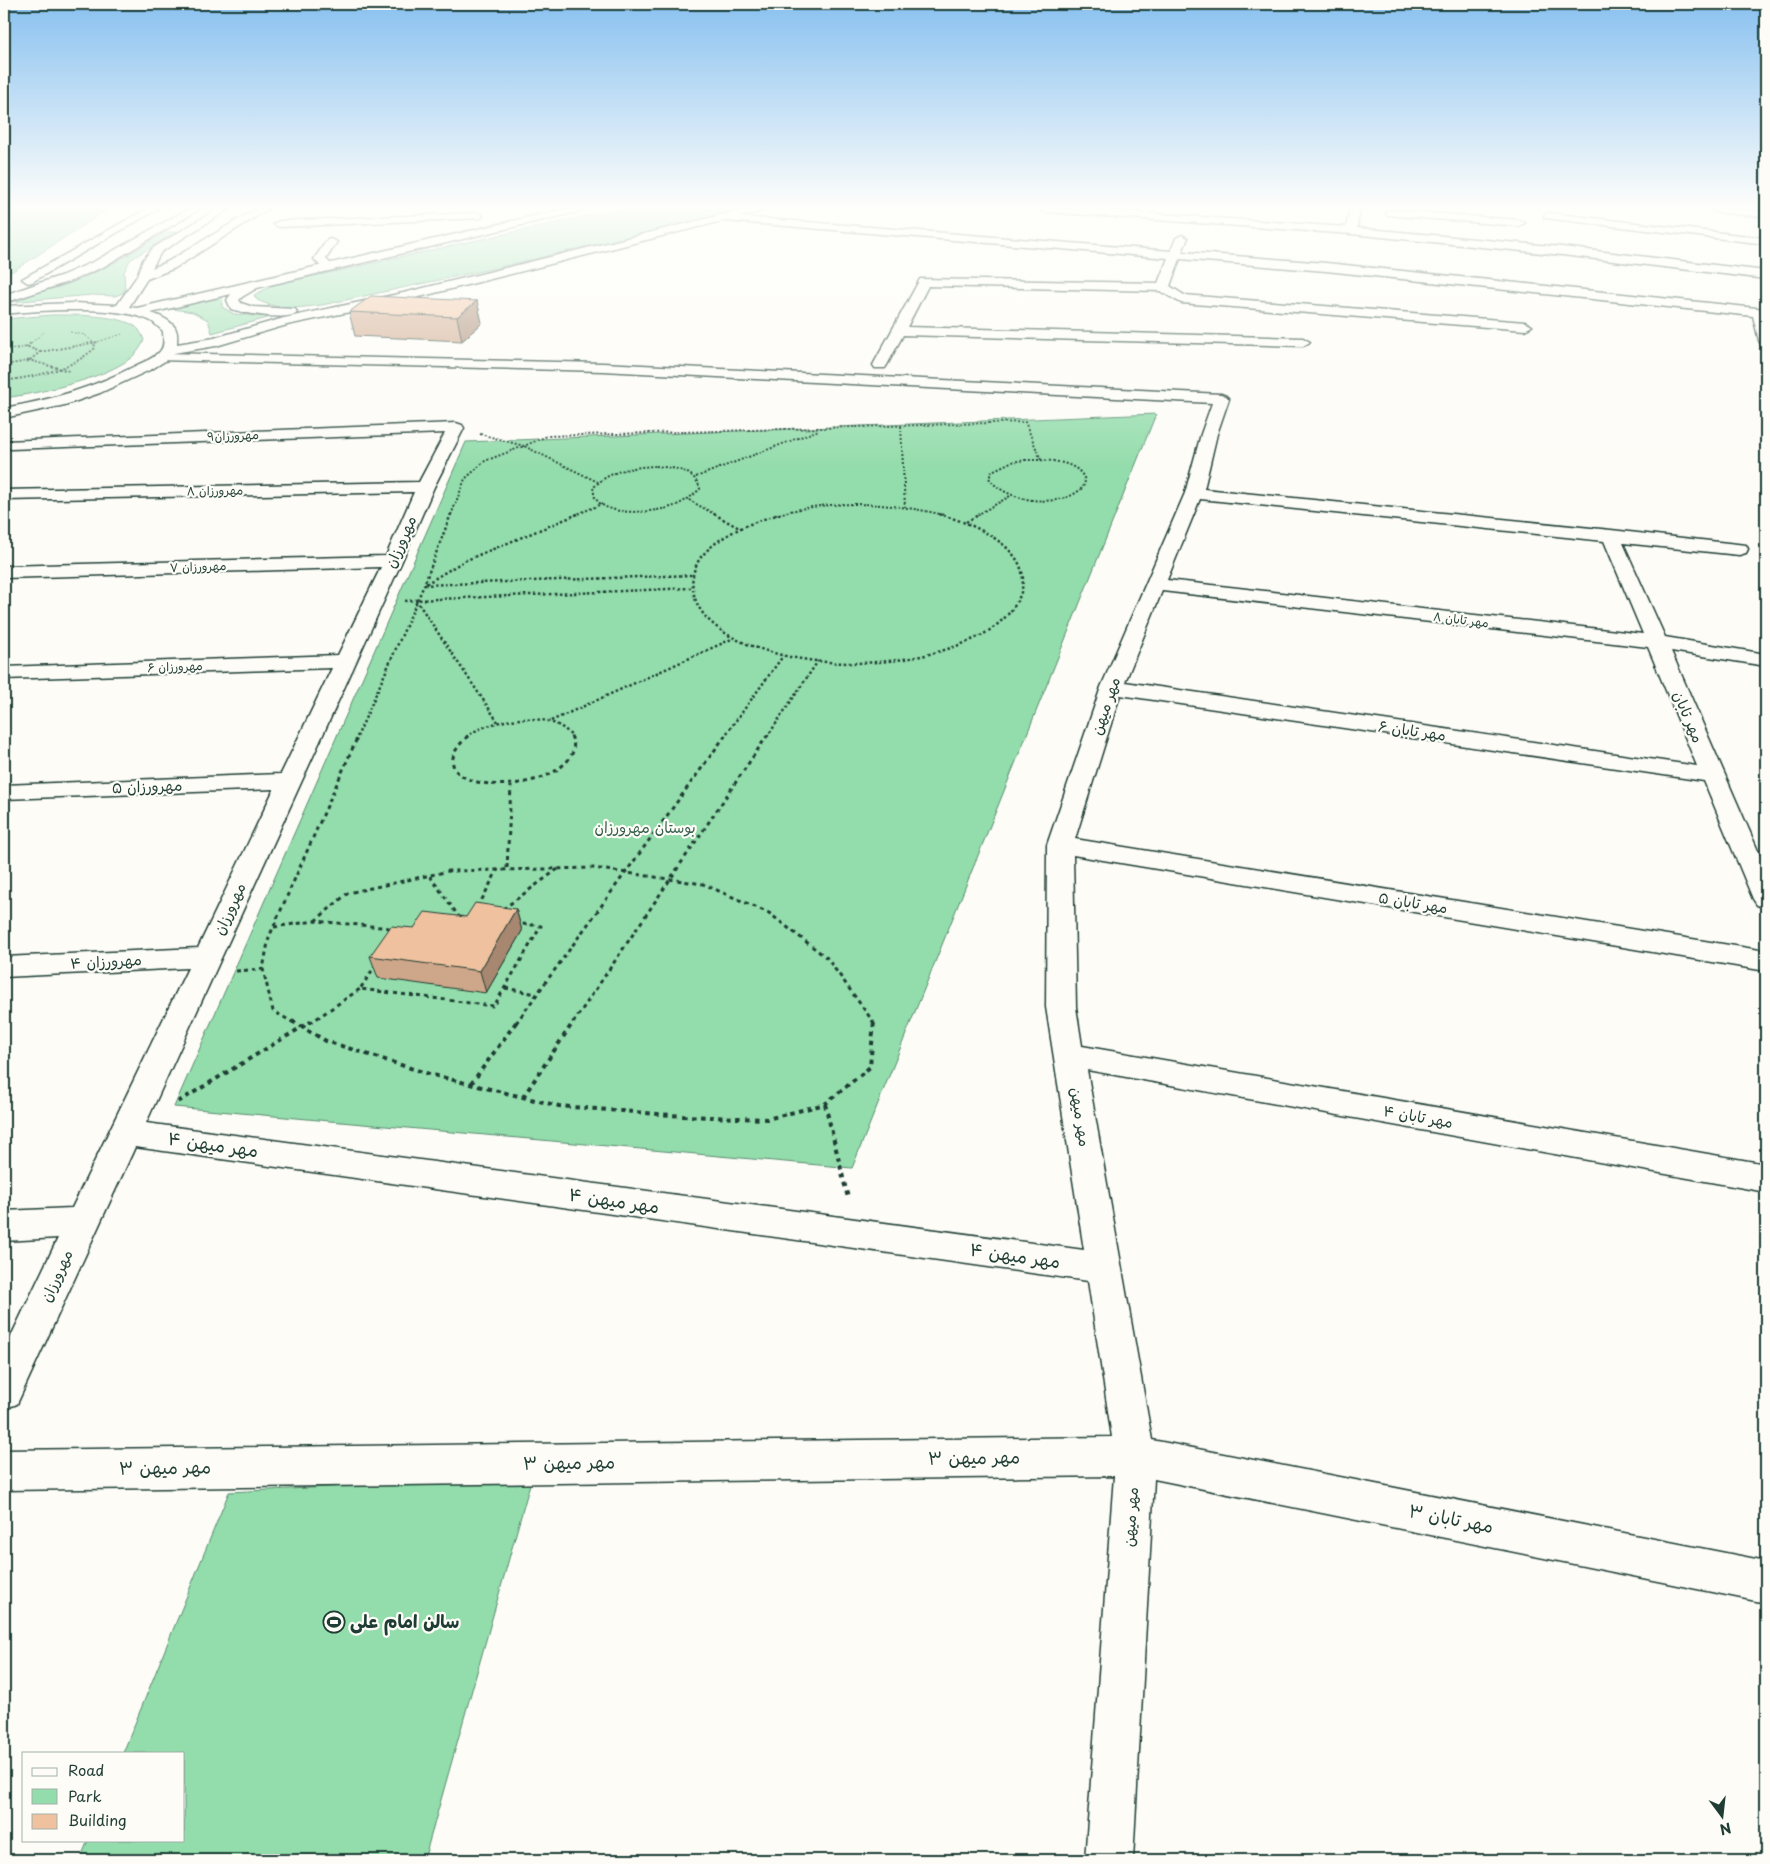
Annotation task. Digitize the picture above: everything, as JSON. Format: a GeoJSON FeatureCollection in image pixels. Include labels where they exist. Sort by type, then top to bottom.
{"type":"FeatureCollection","features":[{"type":"Feature","properties":{"kind":"street"},"geometry":{"type":"LineString","coordinates":[[121,309],[130,296]]}},
{"type":"Feature","properties":{"kind":"street"},"geometry":{"type":"LineString","coordinates":[[138,312],[206,296]]}},
{"type":"Feature","properties":{"kind":"street"},"geometry":{"type":"LineString","coordinates":[[236,296],[233,300],[236,306],[252,311],[280,313],[323,308],[385,296]]}},
{"type":"Feature","properties":{"kind":"street"},"geometry":{"type":"LineString","coordinates":[[4,415],[83,395],[116,383],[166,353],[216,342],[284,322],[406,296]]}},
{"type":"Feature","properties":{"kind":"street"},"geometry":{"type":"LineString","coordinates":[[880,364],[917,296]]}},
{"type":"Feature","properties":{"kind":"street"},"geometry":{"type":"LineString","coordinates":[[1176,296],[1181,299],[1525,326]]}},
{"type":"Feature","properties":{"kind":"street"},"geometry":{"type":"LineString","coordinates":[[1632,296],[1763,313],[1766,341]]}},
{"type":"Feature","properties":{"kind":"street"},"geometry":{"type":"LineString","coordinates":[[4,310],[56,306],[121,309],[138,312],[163,323],[170,330],[172,341],[166,353]]}},
{"type":"Feature","properties":{"kind":"street"},"geometry":{"type":"LineString","coordinates":[[898,331],[1303,342]]}},
{"type":"Feature","properties":{"kind":"street","name":"مهر میهن"},"geometry":{"type":"LineString","coordinates":[[166,353],[603,367],[1221,399],[1209,434],[1194,493],[1112,687],[1060,845],[1062,1007],[1135,1456],[1109,1860]]}},
{"type":"Feature","properties":{"kind":"street","name":"مهرورزان۹"},"geometry":{"type":"LineString","coordinates":[[11,444],[456,428]]}},
{"type":"Feature","properties":{"kind":"street","name":"مهرورزان"},"geometry":{"type":"LineString","coordinates":[[4,1391],[426,487],[456,428]]}},
{"type":"Feature","properties":{"kind":"street","name":"مهرورزان ۸"},"geometry":{"type":"LineString","coordinates":[[4,495],[426,487]]}},
{"type":"Feature","properties":{"kind":"street"},"geometry":{"type":"LineString","coordinates":[[1194,493],[1738,549]]}},
{"type":"Feature","properties":{"kind":"street","name":"مهر تابان"},"geometry":{"type":"LineString","coordinates":[[1610,535],[1766,899]]}},
{"type":"Feature","properties":{"kind":"street","name":"مهرورزان ۷"},"geometry":{"type":"LineString","coordinates":[[4,572],[393,561]]}},
{"type":"Feature","properties":{"kind":"street","name":"مهر تابان ۸"},"geometry":{"type":"LineString","coordinates":[[1155,584],[1655,642],[1766,660]]}},
{"type":"Feature","properties":{"kind":"street","name":"مهرورزان ۶"},"geometry":{"type":"LineString","coordinates":[[4,673],[346,661]]}},
{"type":"Feature","properties":{"kind":"street","name":"مهر تابان ۶"},"geometry":{"type":"LineString","coordinates":[[1112,687],[1712,775]]}},
{"type":"Feature","properties":{"kind":"street","name":"مهرورزان ۵"},"geometry":{"type":"LineString","coordinates":[[4,792],[290,781]]}},
{"type":"Feature","properties":{"kind":"street","name":"مهر تابان ۵"},"geometry":{"type":"LineString","coordinates":[[1060,845],[1766,961]]}},
{"type":"Feature","properties":{"kind":"street","name":"مهرورزان ۴"},"geometry":{"type":"LineString","coordinates":[[4,967],[207,957]]}},
{"type":"Feature","properties":{"kind":"street","name":"مهر تابان ۴"},"geometry":{"type":"LineString","coordinates":[[1069,1055],[1766,1178]]}},
{"type":"Feature","properties":{"kind":"street","name":"مهر میهن ۴"},"geometry":{"type":"LineString","coordinates":[[124,1133],[1104,1268]]}},
{"type":"Feature","properties":{"kind":"street"},"geometry":{"type":"LineString","coordinates":[[4,1226],[82,1222]]}},
{"type":"Feature","properties":{"kind":"street","name":"مهر میهن ۳"},"geometry":{"type":"LineString","coordinates":[[4,1470],[1135,1456]]}},
{"type":"Feature","properties":{"kind":"street","name":"مهر تابان ۳"},"geometry":{"type":"LineString","coordinates":[[1135,1456],[1766,1582]]}},
{"type":"Feature","properties":{"kind":"path"},"geometry":{"type":"LineString","coordinates":[[4,365],[28,360],[40,352],[94,342],[134,331],[170,330]]}},
{"type":"Feature","properties":{"kind":"path"},"geometry":{"type":"LineString","coordinates":[[4,380],[53,371],[74,364],[88,356],[95,348],[94,342]]}},
{"type":"Feature","properties":{"kind":"path"},"geometry":{"type":"LineString","coordinates":[[4,350],[25,348],[40,352]]}},
{"type":"Feature","properties":{"kind":"path"},"geometry":{"type":"LineString","coordinates":[[314,921],[348,893],[449,871],[507,868],[593,868],[703,884],[769,913],[827,958],[874,1022],[870,1067],[825,1104],[767,1119],[682,1116],[559,1106],[429,1074],[326,1041],[273,1012],[263,969],[269,937],[424,584],[465,479],[485,460],[546,436],[1024,422],[1040,460]]}},
{"type":"Feature","properties":{"kind":"path"},"geometry":{"type":"LineString","coordinates":[[901,426],[905,507]]}},
{"type":"Feature","properties":{"kind":"path"},"geometry":{"type":"LineString","coordinates":[[456,428],[524,446],[598,482]]}},
{"type":"Feature","properties":{"kind":"path"},"geometry":{"type":"LineString","coordinates":[[696,477],[821,429]]}},
{"type":"Feature","properties":{"kind":"path"},"geometry":{"type":"LineString","coordinates":[[1040,460],[1056,462],[1074,468],[1085,478],[1086,484],[1081,490],[1071,496],[1057,499],[1033,500],[1010,495],[999,490],[992,484],[989,478],[992,471],[1011,462],[1040,460]]}},
{"type":"Feature","properties":{"kind":"path"},"geometry":{"type":"LineString","coordinates":[[647,466],[686,471],[696,477],[700,482],[700,488],[689,500],[677,506],[645,512],[628,511],[602,504],[592,494],[593,488],[598,482],[608,475],[622,470],[647,466]]}},
{"type":"Feature","properties":{"kind":"path"},"geometry":{"type":"LineString","coordinates":[[965,522],[1010,495]]}},
{"type":"Feature","properties":{"kind":"path"},"geometry":{"type":"LineString","coordinates":[[689,500],[740,528]]}},
{"type":"Feature","properties":{"kind":"path"},"geometry":{"type":"LineString","coordinates":[[424,584],[464,561],[602,504]]}},
{"type":"Feature","properties":{"kind":"path"},"geometry":{"type":"LineString","coordinates":[[870,504],[905,507],[936,513],[965,522],[995,538],[1016,557],[1024,579],[1019,602],[999,624],[966,643],[922,656],[871,663],[818,661],[783,656],[734,638],[711,623],[696,606],[691,588],[692,575],[701,558],[717,542],[740,528],[768,517],[808,508],[870,504]]}},
{"type":"Feature","properties":{"kind":"path"},"geometry":{"type":"LineString","coordinates":[[424,584],[692,575]]}},
{"type":"Feature","properties":{"kind":"path"},"geometry":{"type":"LineString","coordinates":[[416,600],[691,588]]}},
{"type":"Feature","properties":{"kind":"path"},"geometry":{"type":"LineString","coordinates":[[416,600],[498,722]]}},
{"type":"Feature","properties":{"kind":"path"},"geometry":{"type":"LineString","coordinates":[[551,722],[734,638]]}},
{"type":"Feature","properties":{"kind":"path"},"geometry":{"type":"LineString","coordinates":[[471,1084],[783,656]]}},
{"type":"Feature","properties":{"kind":"path"},"geometry":{"type":"LineString","coordinates":[[523,1097],[818,661]]}},
{"type":"Feature","properties":{"kind":"path"},"geometry":{"type":"LineString","coordinates":[[534,719],[551,722],[564,728],[572,736],[574,746],[571,757],[562,767],[548,776],[531,783],[511,786],[492,786],[475,783],[462,776],[454,767],[453,757],[458,746],[467,736],[498,722],[534,719]]}},
{"type":"Feature","properties":{"kind":"path"},"geometry":{"type":"LineString","coordinates":[[507,868],[511,786]]}},
{"type":"Feature","properties":{"kind":"path"},"geometry":{"type":"LineString","coordinates":[[488,920],[559,868]]}},
{"type":"Feature","properties":{"kind":"path"},"geometry":{"type":"LineString","coordinates":[[472,918],[498,869]]}},
{"type":"Feature","properties":{"kind":"path"},"geometry":{"type":"LineString","coordinates":[[430,876],[459,917]]}},
{"type":"Feature","properties":{"kind":"path"},"geometry":{"type":"LineString","coordinates":[[360,989],[494,1006],[541,926],[459,917]]}},
{"type":"Feature","properties":{"kind":"path"},"geometry":{"type":"LineString","coordinates":[[394,937],[409,939],[419,925],[452,928],[459,917]]}},
{"type":"Feature","properties":{"kind":"path"},"geometry":{"type":"LineString","coordinates":[[175,1103],[302,1028],[360,989],[394,937],[395,928],[314,921],[274,927]]}},
{"type":"Feature","properties":{"kind":"path"},"geometry":{"type":"LineString","coordinates":[[505,988],[538,994]]}},
{"type":"Feature","properties":{"kind":"path"},"geometry":{"type":"LineString","coordinates":[[825,1104],[857,1235]]}},
{"type":"Feature","properties":{"kind":"green space"},"geometry":{"type":"Polygon","coordinates":[[[23,296],[80,296],[10,302],[23,296]]]}},
{"type":"Feature","properties":{"kind":"green space"},"geometry":{"type":"Polygon","coordinates":[[[222,296],[222,307],[234,314],[271,317],[212,333],[208,320],[193,312],[166,308],[222,296]]]}},
{"type":"Feature","properties":{"kind":"green space"},"geometry":{"type":"Polygon","coordinates":[[[255,296],[364,296],[322,305],[296,308],[274,306],[257,300],[255,296]]]}},
{"type":"Feature","properties":{"kind":"green space"},"geometry":{"type":"Polygon","coordinates":[[[52,315],[98,316],[123,321],[139,330],[144,340],[136,353],[126,362],[111,370],[74,383],[35,393],[4,398],[4,319],[52,315]]]}},
{"type":"Feature","properties":{"kind":"green space","name":"بوستان مهرورزان"},"geometry":{"type":"Polygon","coordinates":[[[1156,414],[852,1168],[174,1107],[466,442],[1156,414]]]}},
{"type":"Feature","properties":{"kind":"green space","name":"سالن امام علی"},"geometry":{"type":"Polygon","coordinates":[[[532,1477],[424,1860],[80,1860],[87,1842],[185,1842],[185,1752],[123,1752],[229,1492],[532,1477]]]}},
{"type":"Feature","properties":{"kind":"building"},"geometry":{"type":"Polygon","coordinates":[[[371,296],[477,301],[457,317],[349,312],[371,296]]]}},
{"type":"Feature","properties":{"kind":"building"},"geometry":{"type":"Polygon","coordinates":[[[475,903],[516,909],[480,971],[370,956],[391,926],[414,928],[425,912],[466,917],[475,903]]]}},
{"type":"Feature","properties":{"kind":"place","name":"سالن امام علی"},"geometry":{"type":"Point","coordinates":[334,1622]}}]}
